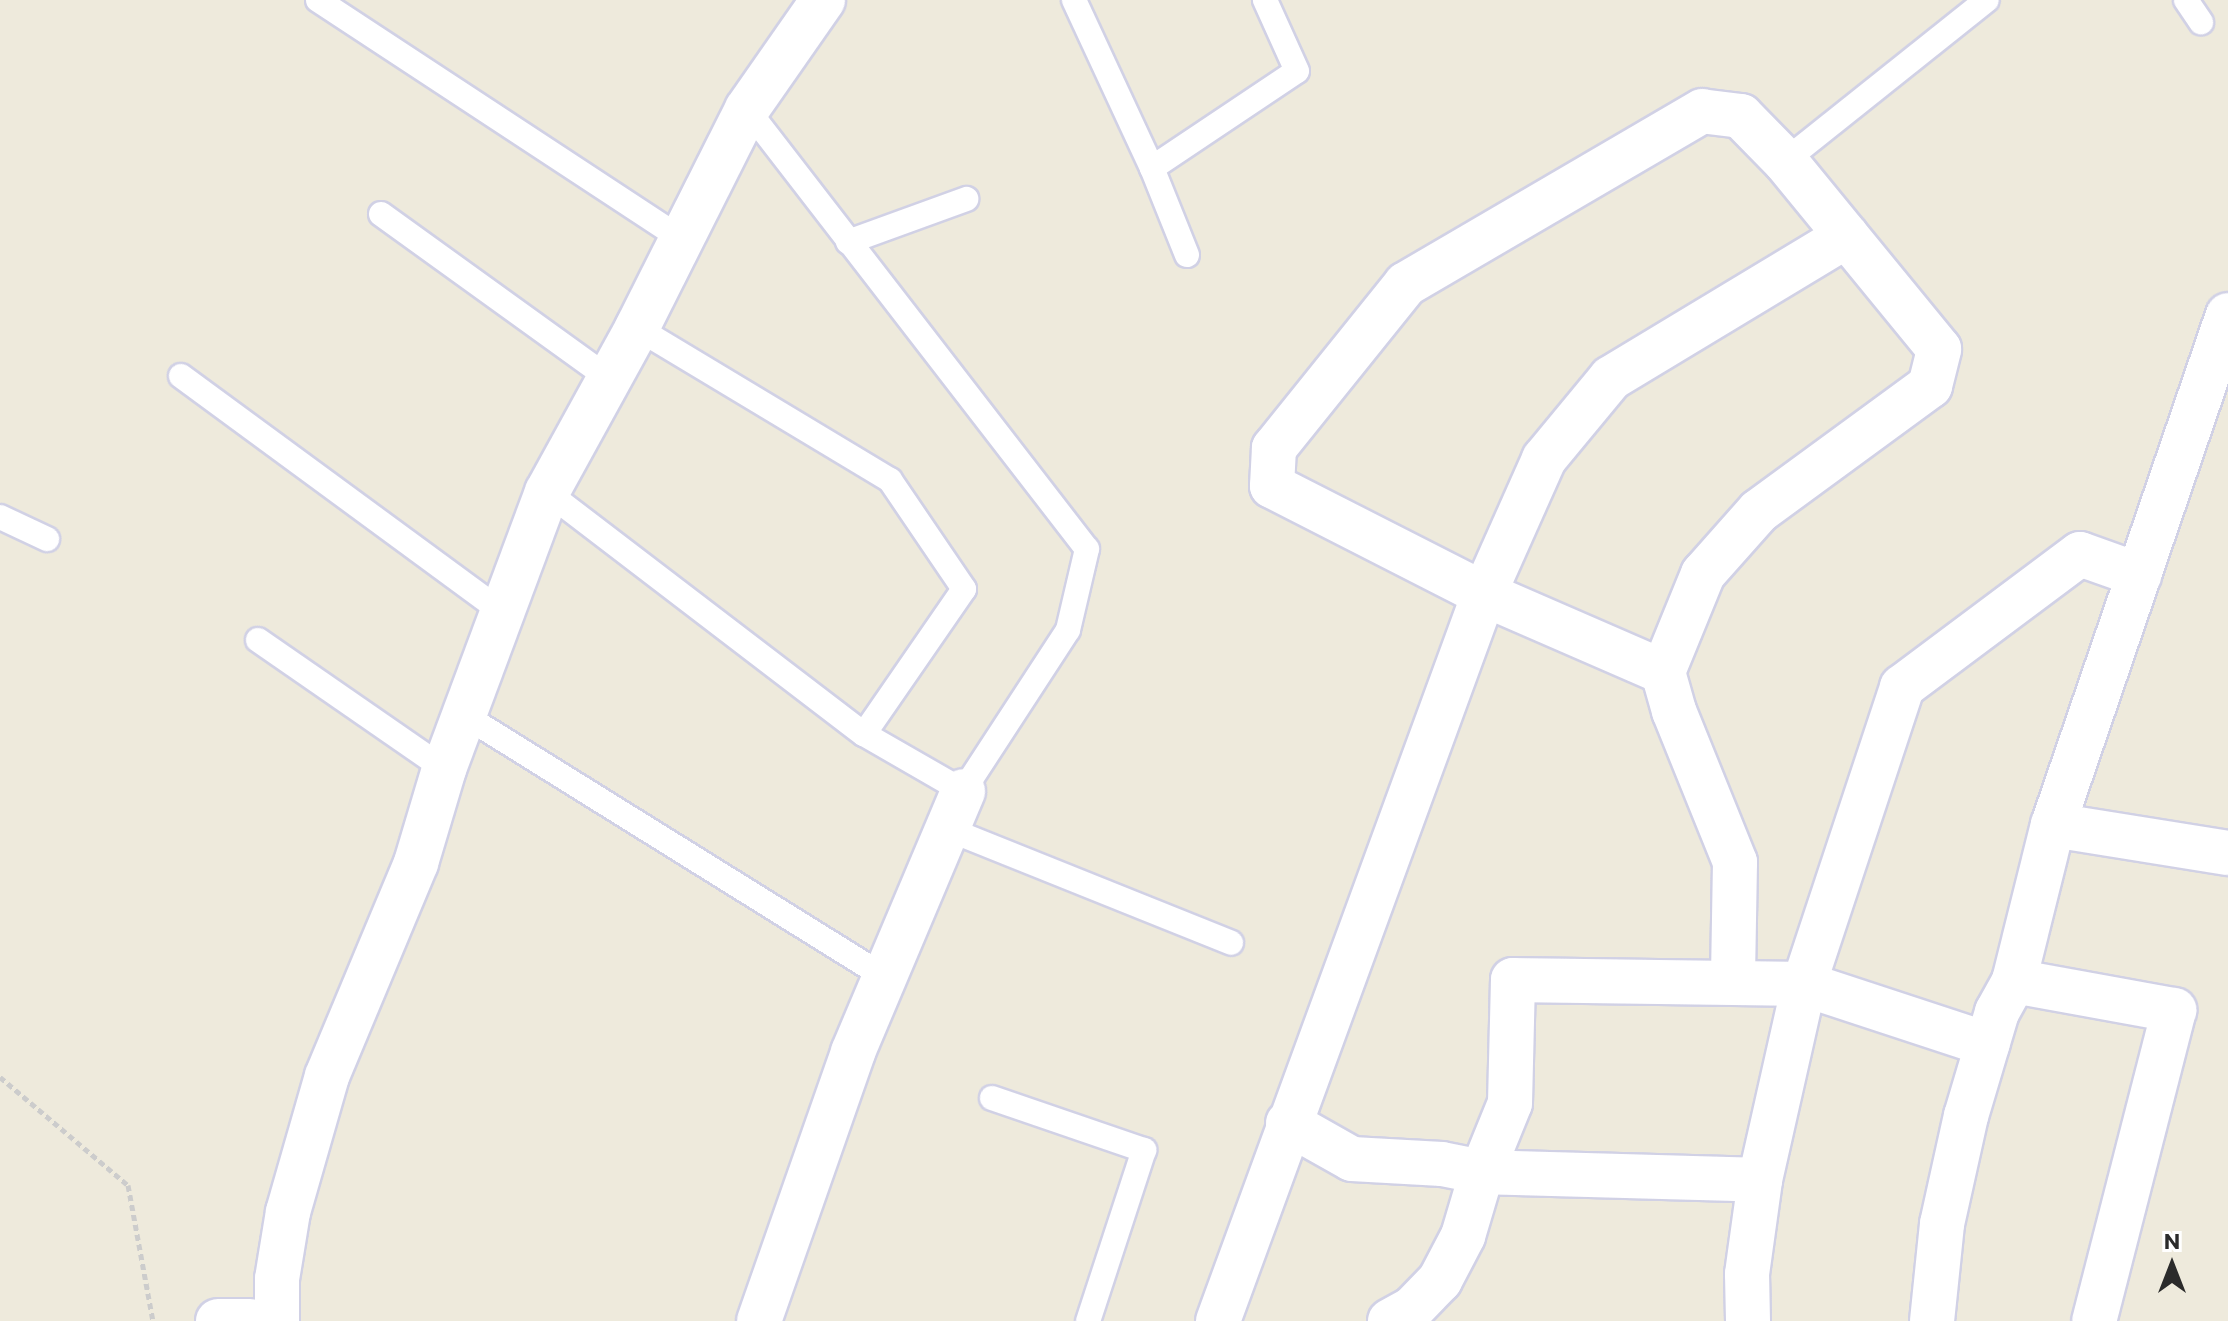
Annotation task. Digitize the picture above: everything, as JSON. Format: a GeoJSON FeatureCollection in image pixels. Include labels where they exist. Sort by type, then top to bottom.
{"type":"FeatureCollection","features":[{"type":"Feature","properties":{"kind":"street"},"geometry":{"type":"LineString","coordinates":[[277,1321],[277,1279],[288,1212],[327,1076],[416,863],[444,769],[467,717],[500,610],[547,492],[637,328],[679,237],[747,109],[823,0]]}},
{"type":"Feature","properties":{"kind":"street"},"geometry":{"type":"LineString","coordinates":[[1663,672],[1484,594],[1272,486],[1274,448],[1406,284],[1702,111],[1741,116],[1785,161],[1939,349],[1930,386],[1759,511],[1703,574],[1663,672],[1674,711],[1735,862],[1733,980]]}},
{"type":"Feature","properties":{"kind":"street"},"geometry":{"type":"LineString","coordinates":[[1218,1321],[1484,594],[1544,459],[1611,378],[1846,236]]}},
{"type":"Feature","properties":{"kind":"street"},"geometry":{"type":"LineString","coordinates":[[1932,1321],[1942,1224],[1987,1044],[2014,981],[2053,825],[2228,315]]}},
{"type":"Feature","properties":{"kind":"street"},"geometry":{"type":"LineString","coordinates":[[1748,1321],[1747,1274],[1760,1180],[1804,984],[1902,687],[2080,554],[2139,575]]}},
{"type":"Feature","properties":{"kind":"street"},"geometry":{"type":"LineString","coordinates":[[759,1321],[884,977],[956,810]]}},
{"type":"Feature","properties":{"kind":"street"},"geometry":{"type":"LineString","coordinates":[[2053,825],[2228,853]]}},
{"type":"Feature","properties":{"kind":"street"},"geometry":{"type":"LineString","coordinates":[[1407,1317],[1440,1280],[1463,1236],[1482,1172],[1510,1103],[1513,980],[1733,980],[1804,984],[1987,1044]]}},
{"type":"Feature","properties":{"kind":"street"},"geometry":{"type":"LineString","coordinates":[[2014,981],[2174,1010],[2094,1321]]}},
{"type":"Feature","properties":{"kind":"street"},"geometry":{"type":"LineString","coordinates":[[1288,1123],[1352,1159],[1442,1164],[1482,1172],[1760,1180]]}},
{"type":"Feature","properties":{"kind":"street"},"geometry":{"type":"LineString","coordinates":[[218,1321],[250,1321]]}},
{"type":"Feature","properties":{"kind":"lane"},"geometry":{"type":"LineString","coordinates":[[318,0],[679,237]]}},
{"type":"Feature","properties":{"kind":"lane"},"geometry":{"type":"LineString","coordinates":[[1074,0],[1152,168],[1187,255]]}},
{"type":"Feature","properties":{"kind":"lane"},"geometry":{"type":"LineString","coordinates":[[1152,168],[1297,71],[1265,0]]}},
{"type":"Feature","properties":{"kind":"lane"},"geometry":{"type":"LineString","coordinates":[[1785,161],[1987,0]]}},
{"type":"Feature","properties":{"kind":"lane"},"geometry":{"type":"LineString","coordinates":[[2186,0],[2201,22]]}},
{"type":"Feature","properties":{"kind":"lane"},"geometry":{"type":"LineString","coordinates":[[747,109],[1087,549],[1068,630],[956,810]]}},
{"type":"Feature","properties":{"kind":"lane"},"geometry":{"type":"LineString","coordinates":[[848,242],[966,199]]}},
{"type":"Feature","properties":{"kind":"lane"},"geometry":{"type":"LineString","coordinates":[[381,214],[608,378]]}},
{"type":"Feature","properties":{"kind":"lane"},"geometry":{"type":"LineString","coordinates":[[637,328],[890,480],[964,589],[864,734]]}},
{"type":"Feature","properties":{"kind":"lane"},"geometry":{"type":"LineString","coordinates":[[181,376],[500,610]]}},
{"type":"Feature","properties":{"kind":"lane"},"geometry":{"type":"LineString","coordinates":[[547,492],[864,734],[956,810],[1231,943]]}},
{"type":"Feature","properties":{"kind":"lane"},"geometry":{"type":"LineString","coordinates":[[0,517],[47,539]]}},
{"type":"Feature","properties":{"kind":"lane"},"geometry":{"type":"LineString","coordinates":[[258,640],[444,769]]}},
{"type":"Feature","properties":{"kind":"lane"},"geometry":{"type":"LineString","coordinates":[[467,717],[884,977]]}},
{"type":"Feature","properties":{"kind":"lane"},"geometry":{"type":"LineString","coordinates":[[992,1098],[1144,1150],[1088,1321]]}},
{"type":"Feature","properties":{"kind":"path"},"geometry":{"type":"LineString","coordinates":[[0,1077],[128,1185],[153,1321]]}}]}
